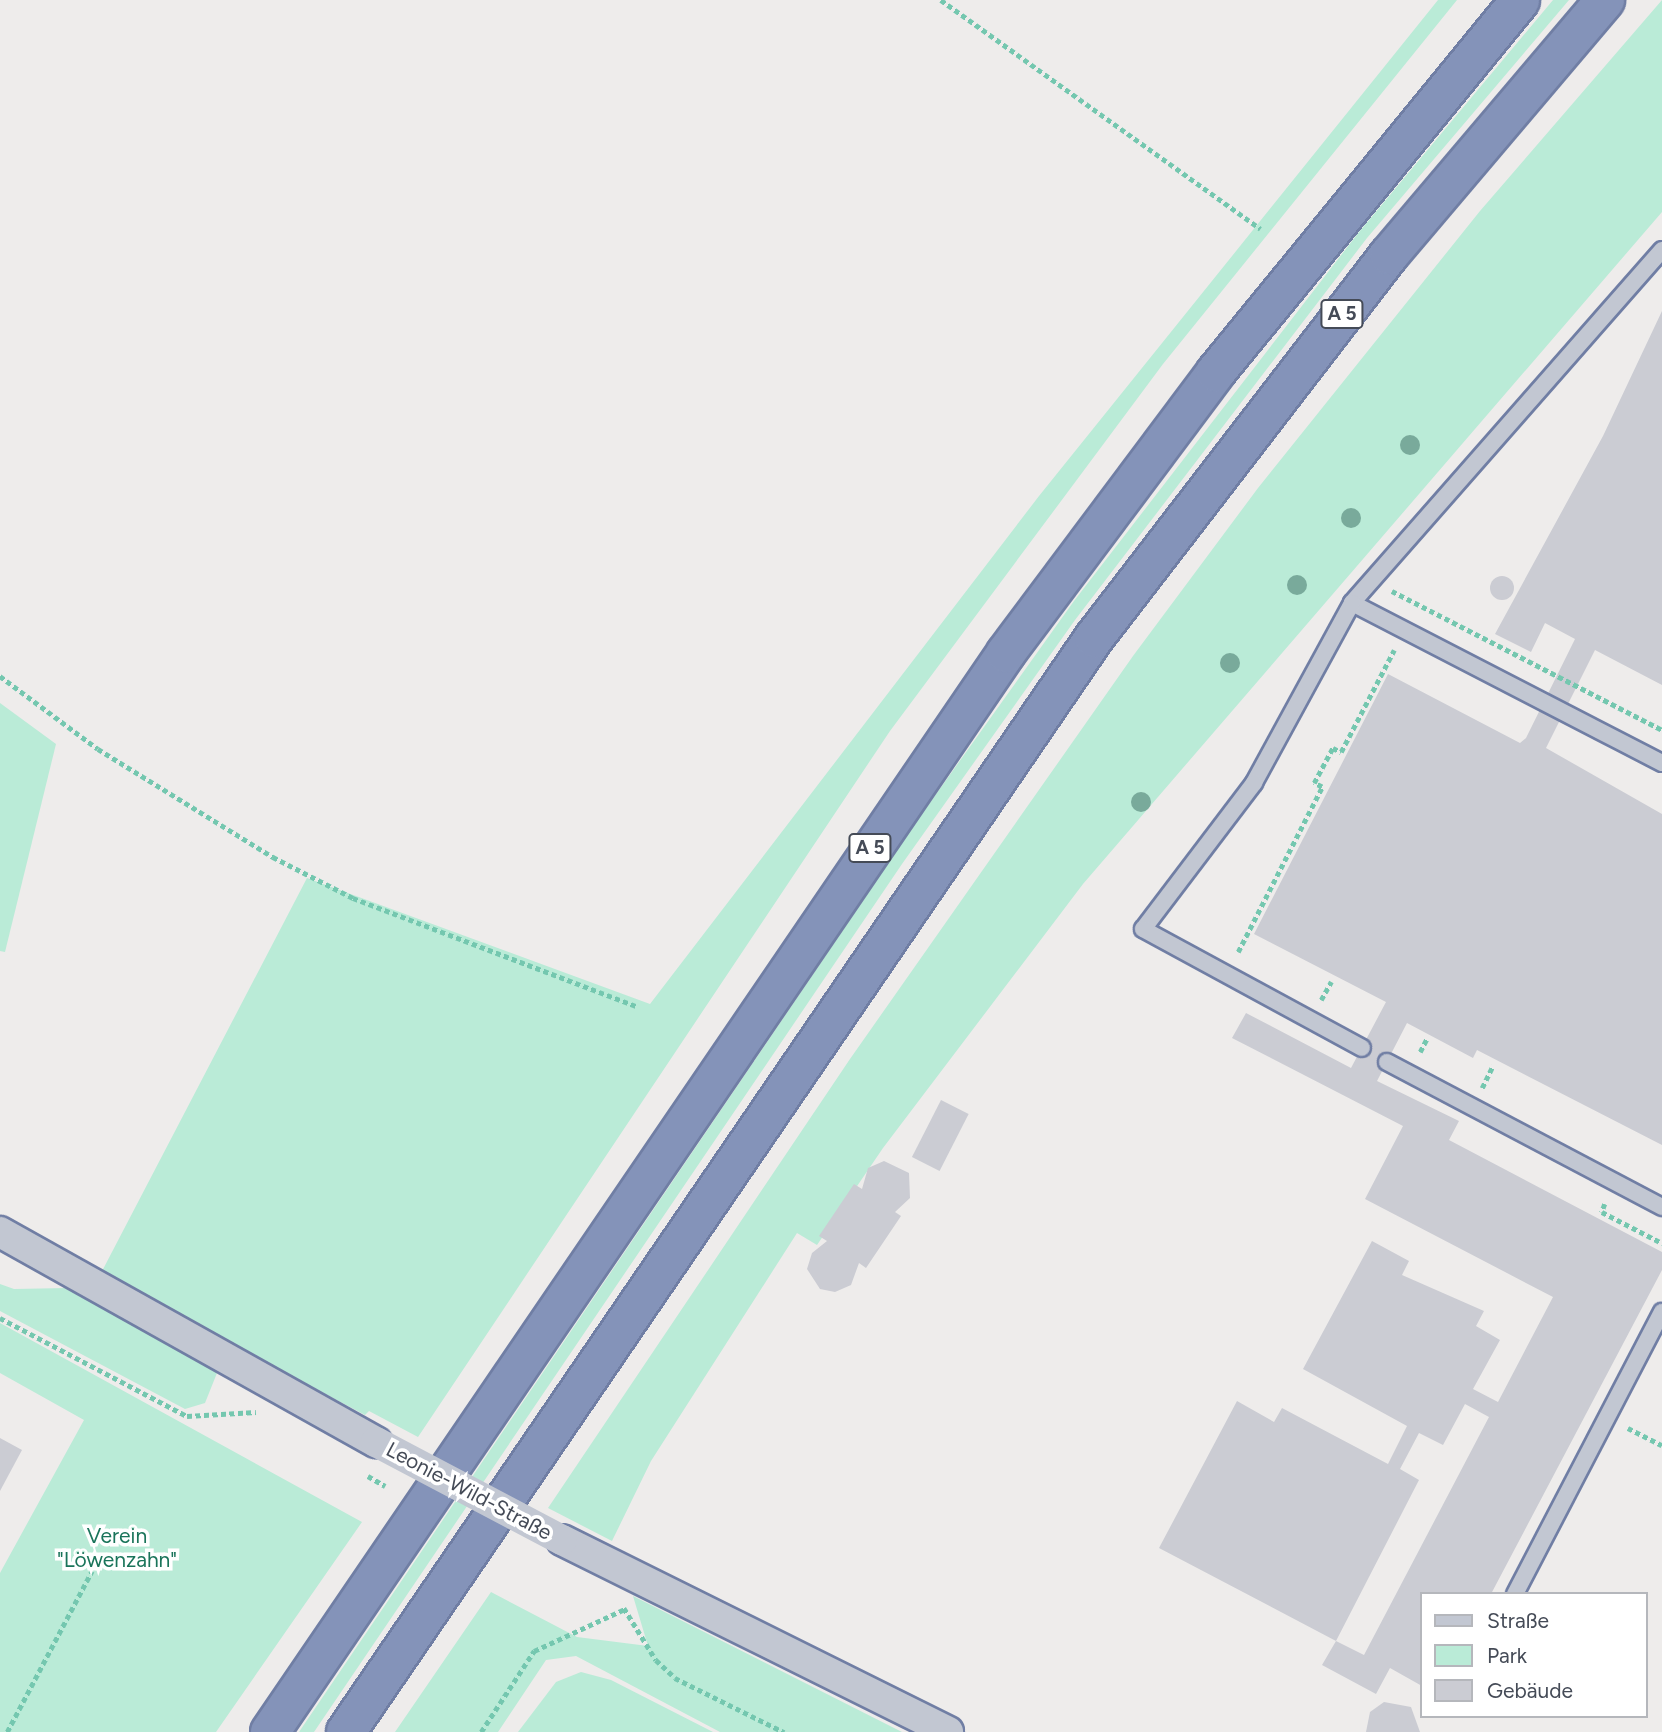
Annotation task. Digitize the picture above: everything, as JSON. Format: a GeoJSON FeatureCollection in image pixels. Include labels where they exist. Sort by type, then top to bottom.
{"type":"FeatureCollection","features":[{"type":"Feature","properties":{"kind":"highway","name":"A 5"},"geometry":{"type":"LineString","coordinates":[[270,1732],[1006,653],[1225,361],[1520,0]]}},
{"type":"Feature","properties":{"kind":"highway","name":"A 5"},"geometry":{"type":"LineString","coordinates":[[346,1732],[1094,638],[1389,255],[1605,0]]}},
{"type":"Feature","properties":{"kind":"street","name":"Leonie-Wild-Straße"},"geometry":{"type":"LineString","coordinates":[[0,1233],[376,1442],[562,1540],[948,1732]]}},
{"type":"Feature","properties":{"kind":"lane"},"geometry":{"type":"LineString","coordinates":[[1362,1048],[1143,929],[1254,783],[1352,603],[1662,250]]}},
{"type":"Feature","properties":{"kind":"lane"},"geometry":{"type":"LineString","coordinates":[[1352,603],[1662,763]]}},
{"type":"Feature","properties":{"kind":"lane"},"geometry":{"type":"LineString","coordinates":[[1387,1062],[1662,1208]]}},
{"type":"Feature","properties":{"kind":"lane"},"geometry":{"type":"LineString","coordinates":[[1516,1592],[1662,1312]]}},
{"type":"Feature","properties":{"kind":"path"},"geometry":{"type":"LineString","coordinates":[[941,0],[1261,229]]}},
{"type":"Feature","properties":{"kind":"path"},"geometry":{"type":"LineString","coordinates":[[1373,581],[1662,730]]}},
{"type":"Feature","properties":{"kind":"path"},"geometry":{"type":"LineString","coordinates":[[1226,976],[1322,787],[1314,783],[1333,748],[1340,752],[1417,604]]}},
{"type":"Feature","properties":{"kind":"path"},"geometry":{"type":"LineString","coordinates":[[0,676],[97,749],[273,857],[353,898],[638,1007]]}},
{"type":"Feature","properties":{"kind":"path"},"geometry":{"type":"LineString","coordinates":[[1610,1195],[1602,1212],[1662,1242]]}},
{"type":"Feature","properties":{"kind":"path"},"geometry":{"type":"LineString","coordinates":[[0,1318],[187,1416]]}},
{"type":"Feature","properties":{"kind":"path"},"geometry":{"type":"LineString","coordinates":[[7,1732],[92,1571]]}},
{"type":"Feature","properties":{"kind":"path"},"geometry":{"type":"LineString","coordinates":[[481,1732],[534,1651],[625,1609],[656,1660],[675,1678],[784,1732]]}},
{"type":"Feature","properties":{"kind":"green space"},"geometry":{"type":"Polygon","coordinates":[[[1438,0],[1457,0],[1163,364],[890,731],[418,1437],[369,1411],[365,1415],[100,1275],[307,878],[650,1004],[1039,496],[1438,0]]]}},
{"type":"Feature","properties":{"kind":"green space"},"geometry":{"type":"Polygon","coordinates":[[[1553,0],[1569,0],[1367,238],[1075,620],[902,864],[314,1732],[299,1732],[919,818],[1074,601],[1359,232],[1553,0]]]}},
{"type":"Feature","properties":{"kind":"green space"},"geometry":{"type":"Polygon","coordinates":[[[1662,0],[1662,212],[1083,884],[883,1148],[817,1245],[797,1233],[651,1461],[612,1541],[548,1508],[850,1059],[1133,656],[1258,488],[1480,211],[1662,0]]]}},
{"type":"Feature","properties":{"kind":"green space"},"geometry":{"type":"Polygon","coordinates":[[[0,703],[56,744],[5,952],[0,951],[0,703]]]}},
{"type":"Feature","properties":{"kind":"green space"},"geometry":{"type":"Polygon","coordinates":[[[0,1284],[14,1289],[67,1288],[219,1368],[205,1403],[185,1409],[0,1311],[0,1284]]]}},
{"type":"Feature","properties":{"kind":"green space","name":"Verein \"Löwenzahn\""},"geometry":{"type":"Polygon","coordinates":[[[0,1323],[362,1522],[216,1732],[0,1732],[0,1573],[84,1420],[0,1373],[0,1323]]]}},
{"type":"Feature","properties":{"kind":"green space"},"geometry":{"type":"Polygon","coordinates":[[[491,1592],[577,1637],[648,1646],[633,1596],[902,1732],[720,1732],[576,1656],[546,1660],[498,1732],[395,1732],[491,1592]]]}},
{"type":"Feature","properties":{"kind":"green space"},"geometry":{"type":"Polygon","coordinates":[[[581,1672],[611,1680],[713,1732],[518,1732],[556,1682],[581,1672]]]}},
{"type":"Feature","properties":{"kind":"building"},"geometry":{"type":"Polygon","coordinates":[[[1662,311],[1662,685],[1595,650],[1546,748],[1662,814],[1662,1145],[1477,1050],[1473,1058],[1407,1023],[1377,1081],[1459,1121],[1449,1140],[1662,1252],[1662,1270],[1492,1592],[1420,1592],[1420,1685],[1390,1668],[1376,1694],[1322,1665],[1336,1641],[1159,1548],[1237,1401],[1274,1422],[1282,1408],[1388,1464],[1407,1426],[1303,1369],[1372,1241],[1409,1261],[1402,1275],[1484,1311],[1476,1326],[1500,1340],[1473,1389],[1498,1402],[1553,1297],[1365,1199],[1403,1126],[1232,1038],[1246,1013],[1351,1068],[1386,1002],[1254,934],[1388,674],[1520,743],[1526,738],[1575,639],[1545,623],[1531,652],[1495,634],[1603,436],[1662,311]],[[1465,1404],[1443,1445],[1419,1433],[1400,1469],[1419,1480],[1336,1641],[1364,1655],[1489,1417],[1465,1404]]]}},
{"type":"Feature","properties":{"kind":"building"},"geometry":{"type":"Polygon","coordinates":[[[1502,576],[1511,579],[1514,588],[1511,597],[1502,600],[1493,597],[1490,588],[1493,579],[1502,576]]]}},
{"type":"Feature","properties":{"kind":"building"},"geometry":{"type":"Polygon","coordinates":[[[941,1100],[969,1114],[940,1171],[912,1157],[941,1100]]]}},
{"type":"Feature","properties":{"kind":"building"},"geometry":{"type":"Polygon","coordinates":[[[884,1161],[909,1173],[910,1198],[895,1212],[901,1216],[866,1268],[859,1263],[851,1285],[835,1292],[820,1289],[807,1269],[812,1253],[827,1241],[819,1236],[854,1184],[862,1189],[868,1168],[884,1161]]]}},
{"type":"Feature","properties":{"kind":"building"},"geometry":{"type":"Polygon","coordinates":[[[0,1438],[22,1450],[0,1491],[0,1438]]]}},
{"type":"Feature","properties":{"kind":"building"},"geometry":{"type":"Polygon","coordinates":[[[1384,1702],[1411,1707],[1420,1732],[1366,1732],[1370,1712],[1384,1702]]]}}]}
